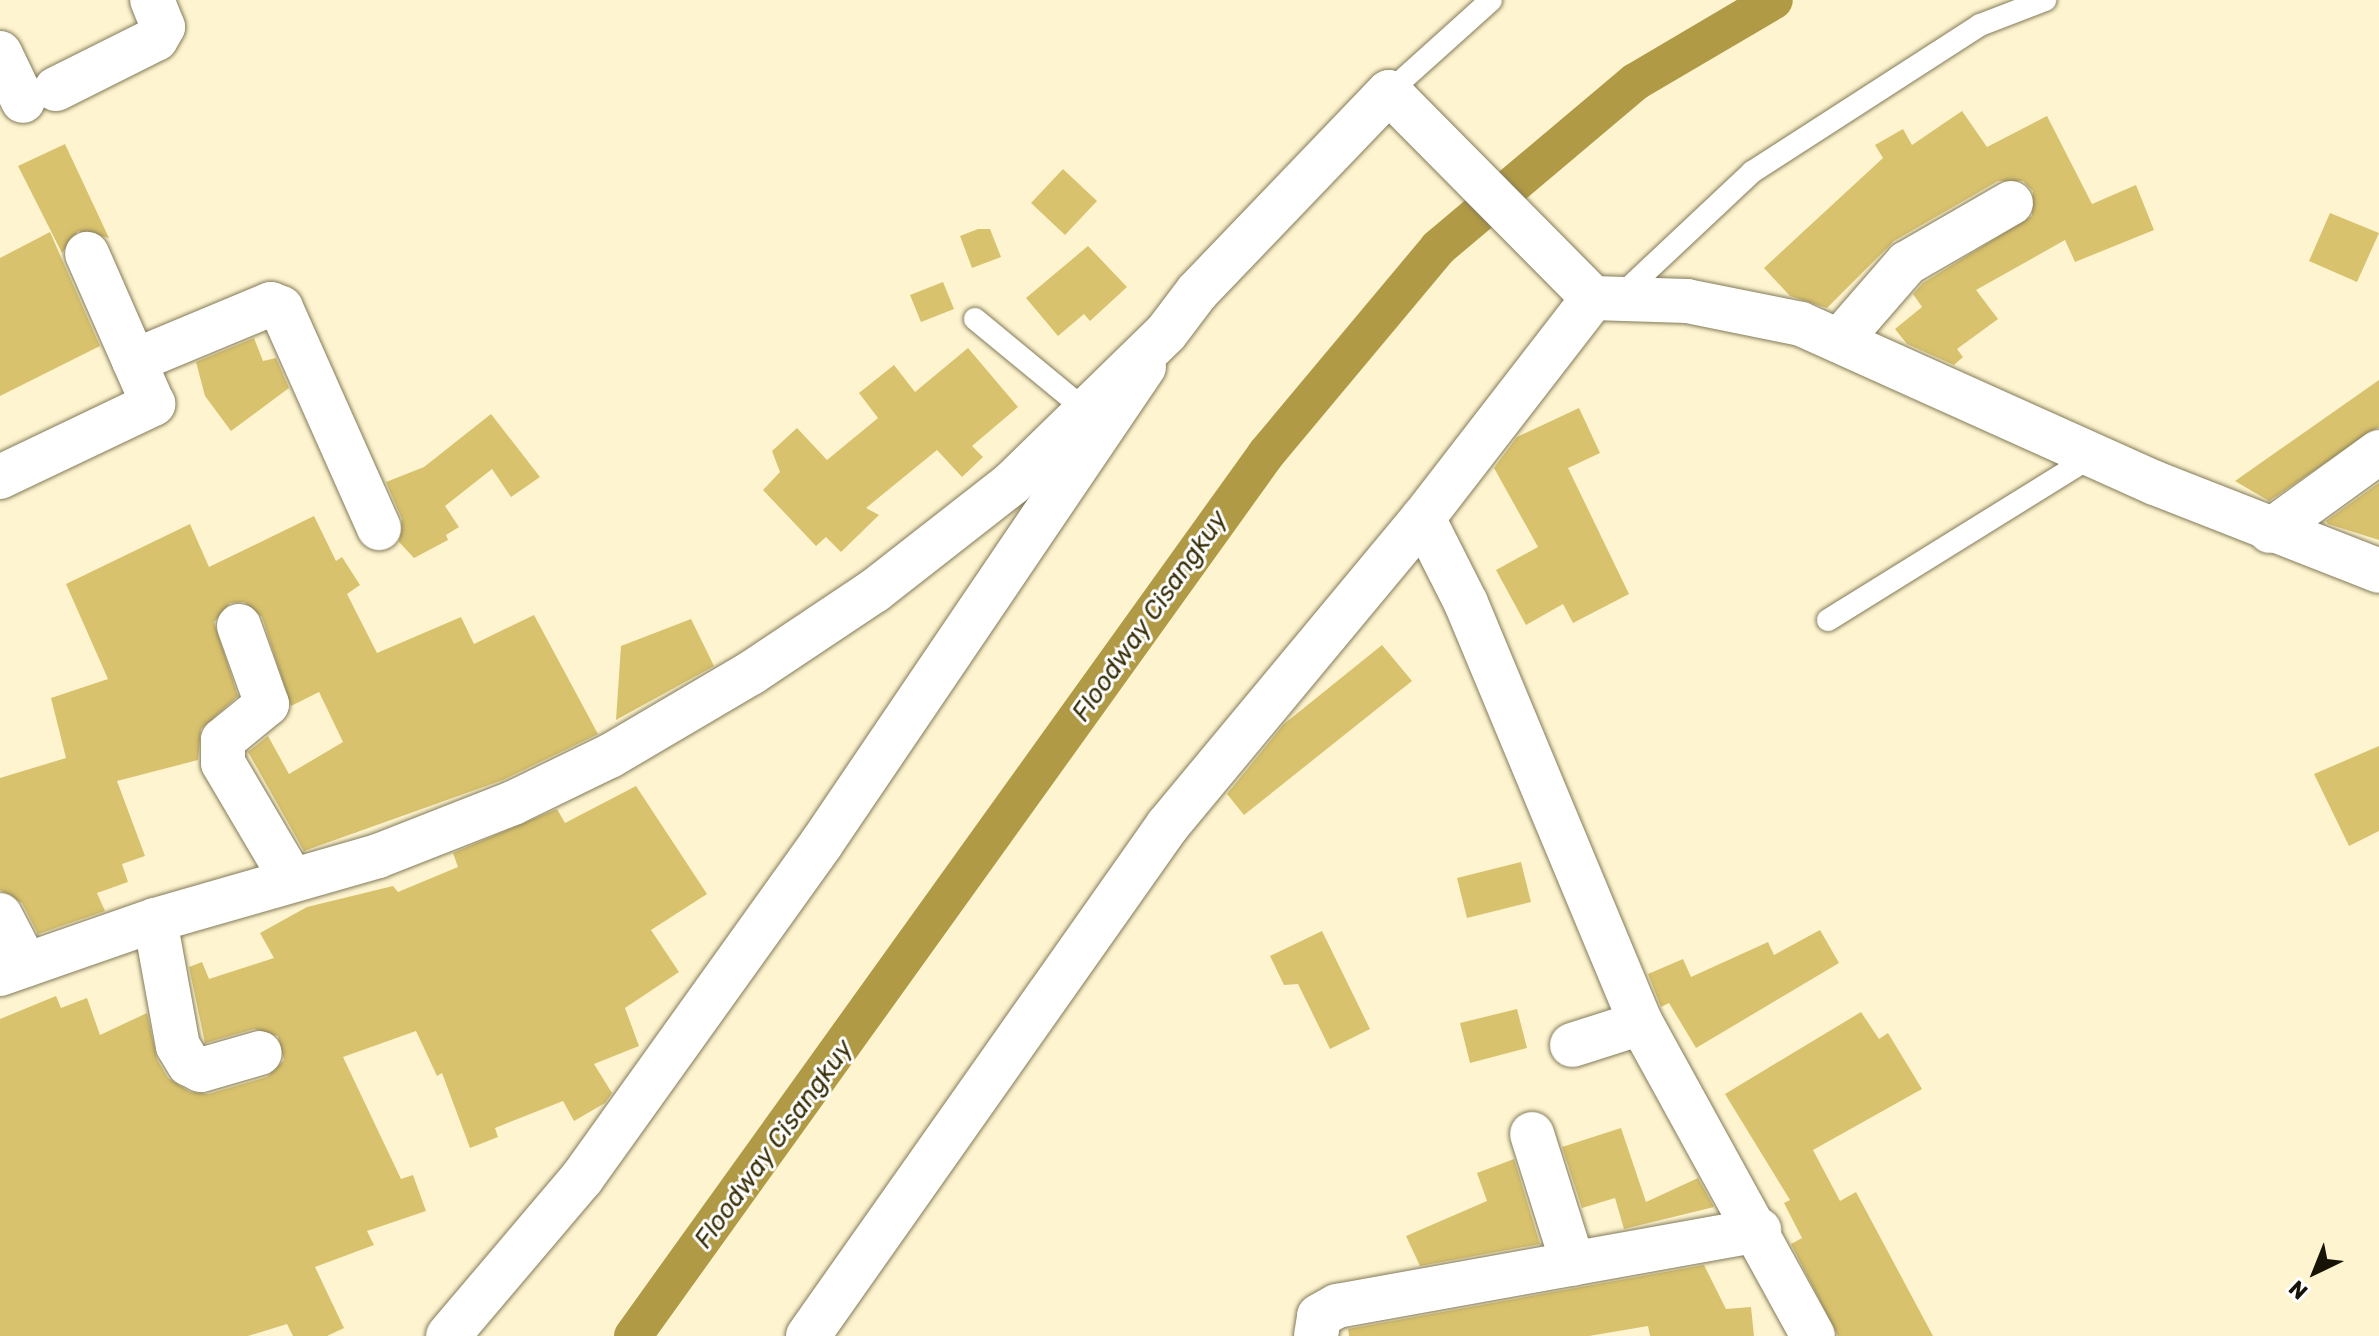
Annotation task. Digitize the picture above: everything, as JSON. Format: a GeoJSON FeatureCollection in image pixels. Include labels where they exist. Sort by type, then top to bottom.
{"type":"FeatureCollection","features":[{"type":"Feature","properties":{"kind":"street"},"geometry":{"type":"LineString","coordinates":[[0,53],[40,95],[156,39],[163,27],[152,0]]}},
{"type":"Feature","properties":{"kind":"street"},"geometry":{"type":"LineString","coordinates":[[448,1336],[619,1126],[838,819],[1166,333],[1197,292],[1394,98],[1595,293],[1687,301],[1771,316],[1840,340],[2270,531],[2379,571]]}},
{"type":"Feature","properties":{"kind":"street"},"geometry":{"type":"LineString","coordinates":[[1840,340],[1907,263],[2011,203]]}},
{"type":"Feature","properties":{"kind":"street"},"geometry":{"type":"LineString","coordinates":[[0,477],[153,404],[87,254]]}},
{"type":"Feature","properties":{"kind":"street"},"geometry":{"type":"LineString","coordinates":[[808,1336],[1168,825],[1423,518],[1595,293]]}},
{"type":"Feature","properties":{"kind":"street"},"geometry":{"type":"LineString","coordinates":[[134,361],[271,304],[281,308],[379,528]]}},
{"type":"Feature","properties":{"kind":"street"},"geometry":{"type":"LineString","coordinates":[[0,915],[13,970],[155,920],[378,856],[610,756],[874,591],[1011,484],[1166,333]]}},
{"type":"Feature","properties":{"kind":"street"},"geometry":{"type":"LineString","coordinates":[[2270,531],[2379,452]]}},
{"type":"Feature","properties":{"kind":"street"},"geometry":{"type":"LineString","coordinates":[[1423,518],[1466,603],[1641,1023],[1759,1230],[1813,1336]]}},
{"type":"Feature","properties":{"kind":"street"},"geometry":{"type":"LineString","coordinates":[[239,626],[267,704],[223,740],[223,763],[292,880]]}},
{"type":"Feature","properties":{"kind":"street"},"geometry":{"type":"LineString","coordinates":[[155,920],[178,1046],[189,1064],[201,1070],[260,1053]]}},
{"type":"Feature","properties":{"kind":"street"},"geometry":{"type":"LineString","coordinates":[[1572,1045],[1641,1023]]}},
{"type":"Feature","properties":{"kind":"street"},"geometry":{"type":"LineString","coordinates":[[1532,1134],[1573,1264]]}},
{"type":"Feature","properties":{"kind":"street"},"geometry":{"type":"LineString","coordinates":[[1316,1336],[1319,1316],[1337,1306],[1759,1230]]}},
{"type":"Feature","properties":{"kind":"lane"},"geometry":{"type":"LineString","coordinates":[[1394,98],[1491,0]]}},
{"type":"Feature","properties":{"kind":"lane"},"geometry":{"type":"LineString","coordinates":[[1595,293],[1752,172],[1980,25],[2045,0]]}},
{"type":"Feature","properties":{"kind":"lane"},"geometry":{"type":"LineString","coordinates":[[975,319],[1088,412]]}},
{"type":"Feature","properties":{"kind":"lane"},"geometry":{"type":"LineString","coordinates":[[1828,620],[2094,455]]}},
{"type":"Feature","properties":{"kind":"building"},"geometry":{"type":"Polygon","coordinates":[[[1962,111],[1987,147],[2047,116],[2092,204],[2136,185],[2154,230],[2075,262],[2065,240],[1976,290],[1998,319],[1957,349],[1963,357],[1954,365],[1907,344],[1895,329],[1922,307],[1913,294],[1923,283],[2032,216],[2033,191],[2023,181],[1998,181],[1894,241],[1827,308],[1790,296],[1764,268],[1883,158],[1875,145],[1903,129],[1912,145],[1962,111]]]}},
{"type":"Feature","properties":{"kind":"building"},"geometry":{"type":"Polygon","coordinates":[[[65,144],[109,238],[78,231],[62,253],[18,166],[65,144]]]}},
{"type":"Feature","properties":{"kind":"building"},"geometry":{"type":"Polygon","coordinates":[[[1063,169],[1097,201],[1065,235],[1031,203],[1063,169]]]}},
{"type":"Feature","properties":{"kind":"building"},"geometry":{"type":"Polygon","coordinates":[[[2330,213],[2379,233],[2357,282],[2309,261],[2330,213]]]}},
{"type":"Feature","properties":{"kind":"building"},"geometry":{"type":"Polygon","coordinates":[[[978,229],[990,229],[1001,257],[972,268],[960,236],[978,229]]]}},
{"type":"Feature","properties":{"kind":"building"},"geometry":{"type":"Polygon","coordinates":[[[50,232],[100,346],[0,396],[0,258],[50,232]]]}},
{"type":"Feature","properties":{"kind":"building"},"geometry":{"type":"Polygon","coordinates":[[[1088,246],[1127,287],[1090,321],[1084,314],[1058,336],[1026,298],[1088,246]]]}},
{"type":"Feature","properties":{"kind":"building"},"geometry":{"type":"Polygon","coordinates":[[[943,282],[954,309],[921,322],[910,295],[943,282]]]}},
{"type":"Feature","properties":{"kind":"building"},"geometry":{"type":"Polygon","coordinates":[[[254,338],[263,361],[276,358],[289,388],[231,431],[205,396],[196,362],[254,338]]]}},
{"type":"Feature","properties":{"kind":"building"},"geometry":{"type":"Polygon","coordinates":[[[968,348],[1018,407],[972,446],[983,457],[962,477],[937,450],[866,508],[879,515],[841,552],[826,537],[816,546],[763,490],[780,472],[772,451],[797,428],[827,460],[878,418],[859,393],[894,365],[915,392],[968,348]]]}},
{"type":"Feature","properties":{"kind":"building"},"geometry":{"type":"Polygon","coordinates":[[[2379,380],[2379,427],[2269,501],[2235,481],[2379,380]]]}},
{"type":"Feature","properties":{"kind":"building"},"geometry":{"type":"Polygon","coordinates":[[[1579,408],[1600,453],[1568,468],[1629,594],[1573,623],[1563,604],[1526,625],[1496,570],[1538,547],[1494,468],[1517,437],[1579,408]]]}},
{"type":"Feature","properties":{"kind":"building"},"geometry":{"type":"Polygon","coordinates":[[[491,414],[540,477],[511,497],[492,469],[445,506],[459,527],[446,535],[448,540],[414,558],[399,542],[402,519],[386,482],[424,467],[491,414]]]}},
{"type":"Feature","properties":{"kind":"building"},"geometry":{"type":"Polygon","coordinates":[[[2379,483],[2379,540],[2328,524],[2326,521],[2379,483]]]}},
{"type":"Feature","properties":{"kind":"building"},"geometry":{"type":"Polygon","coordinates":[[[314,516],[336,561],[342,557],[360,585],[347,594],[377,653],[461,617],[474,644],[534,615],[598,734],[503,780],[304,851],[248,752],[268,736],[289,774],[343,742],[319,692],[291,706],[262,617],[244,602],[230,603],[214,622],[238,696],[201,729],[198,760],[117,781],[145,856],[122,864],[128,882],[97,893],[105,911],[38,934],[22,903],[0,890],[0,778],[66,758],[51,698],[108,679],[66,584],[190,524],[209,567],[314,516]]]}},
{"type":"Feature","properties":{"kind":"building"},"geometry":{"type":"Polygon","coordinates":[[[691,619],[714,666],[616,720],[621,646],[691,619]]]}},
{"type":"Feature","properties":{"kind":"building"},"geometry":{"type":"Polygon","coordinates":[[[1382,645],[1412,681],[1244,815],[1227,794],[1284,724],[1382,645]]]}},
{"type":"Feature","properties":{"kind":"building"},"geometry":{"type":"Polygon","coordinates":[[[2379,746],[2379,831],[2349,846],[2314,774],[2379,746]]]}},
{"type":"Feature","properties":{"kind":"building"},"geometry":{"type":"Polygon","coordinates":[[[636,786],[707,894],[651,930],[679,972],[625,1008],[639,1046],[594,1064],[612,1093],[605,1103],[574,1121],[563,1101],[495,1128],[498,1137],[470,1148],[442,1073],[437,1076],[416,1031],[343,1057],[401,1179],[413,1175],[426,1211],[367,1231],[374,1245],[315,1267],[344,1328],[327,1336],[293,1336],[287,1324],[248,1336],[0,1336],[0,1019],[56,996],[61,1008],[87,998],[100,1035],[147,1013],[157,1059],[168,1078],[190,1092],[208,1094],[267,1077],[284,1060],[278,1036],[254,1029],[205,1043],[189,967],[202,962],[209,979],[274,958],[260,933],[307,907],[393,886],[398,892],[458,867],[453,853],[557,809],[565,823],[636,786]]]}},
{"type":"Feature","properties":{"kind":"building"},"geometry":{"type":"Polygon","coordinates":[[[1521,862],[1531,902],[1467,918],[1457,878],[1521,862]]]}},
{"type":"Feature","properties":{"kind":"building"},"geometry":{"type":"Polygon","coordinates":[[[1820,930],[1839,963],[1696,1048],[1669,1003],[1661,1007],[1648,974],[1683,959],[1691,977],[1768,942],[1774,955],[1820,930]]]}},
{"type":"Feature","properties":{"kind":"building"},"geometry":{"type":"Polygon","coordinates":[[[1322,931],[1370,1029],[1330,1049],[1298,984],[1284,985],[1270,956],[1322,931]]]}},
{"type":"Feature","properties":{"kind":"building"},"geometry":{"type":"Polygon","coordinates":[[[1517,1009],[1527,1048],[1470,1063],[1460,1023],[1517,1009]]]}},
{"type":"Feature","properties":{"kind":"building"},"geometry":{"type":"Polygon","coordinates":[[[1861,1012],[1879,1039],[1888,1033],[1922,1089],[1813,1150],[1840,1201],[1856,1192],[1933,1336],[1838,1336],[1791,1244],[1802,1238],[1784,1203],[1790,1200],[1725,1094],[1861,1012]]]}},
{"type":"Feature","properties":{"kind":"building"},"geometry":{"type":"Polygon","coordinates":[[[1621,1128],[1646,1202],[1698,1178],[1714,1207],[1624,1229],[1615,1198],[1582,1208],[1562,1147],[1621,1128]]]}},
{"type":"Feature","properties":{"kind":"building"},"geometry":{"type":"Polygon","coordinates":[[[1514,1159],[1540,1244],[1420,1266],[1406,1236],[1487,1201],[1477,1173],[1514,1159]]]}},
{"type":"Feature","properties":{"kind":"building"},"geometry":{"type":"Polygon","coordinates":[[[1704,1265],[1726,1309],[1751,1307],[1754,1336],[1650,1336],[1648,1326],[1589,1336],[1349,1336],[1348,1329],[1704,1265]]]}},
{"type":"Feature","properties":{"kind":"waterway","name":"Floodway Cisangkuy"},"geometry":{"type":"LineString","coordinates":[[633,1336],[1266,454],[1438,248],[1635,82],[1774,0]]}}]}
